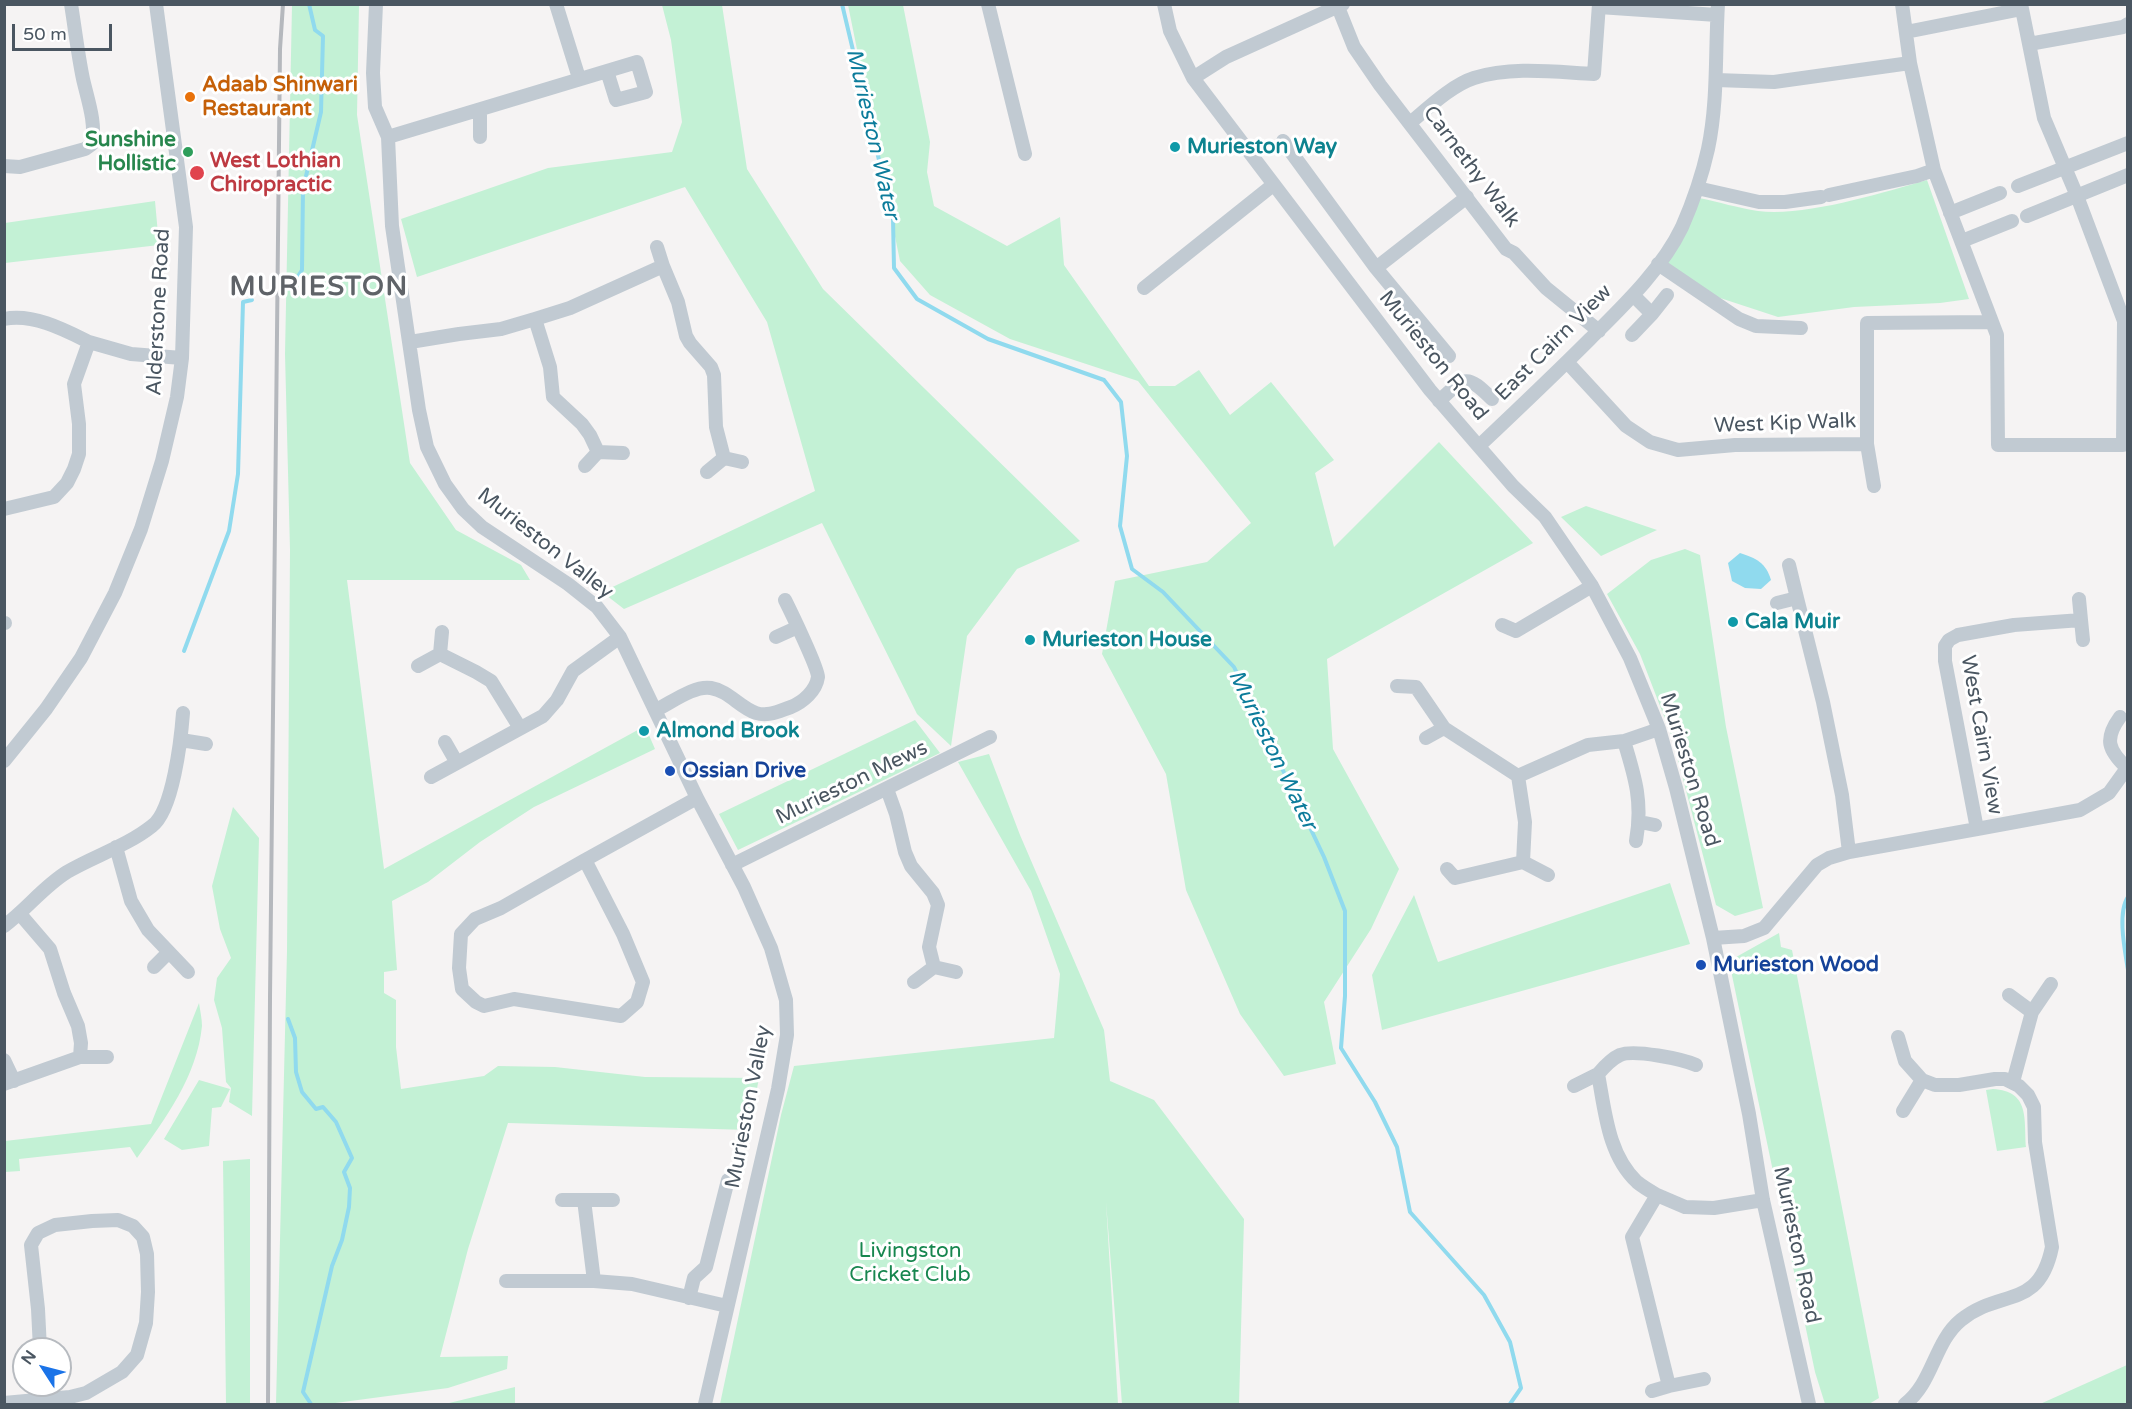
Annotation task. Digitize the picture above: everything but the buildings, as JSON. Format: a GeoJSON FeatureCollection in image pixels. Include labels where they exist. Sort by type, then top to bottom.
{"type":"FeatureCollection","features":[{"type":"Feature","properties":{"kind":"street"},"geometry":{"type":"LineString","coordinates":[[4,166],[20,167],[85,149],[92,144],[91,108],[71,4]]}},
{"type":"Feature","properties":{"kind":"street","name":"Alderstone Road"},"geometry":{"type":"LineString","coordinates":[[4,761],[46,709],[81,657],[115,593],[141,529],[162,461],[177,397],[182,358],[186,228],[156,4]]}},
{"type":"Feature","properties":{"kind":"street","name":"Murieston Valley"},"geometry":{"type":"LineString","coordinates":[[376,4],[373,74],[375,107],[388,137],[392,226],[419,410],[427,447],[445,484],[464,509],[482,527],[590,601],[620,637],[697,798],[732,865],[771,948],[782,980],[786,1000],[787,1035],[778,1089],[705,1404]]}},
{"type":"Feature","properties":{"kind":"street"},"geometry":{"type":"LineString","coordinates":[[556,4],[579,78]]}},
{"type":"Feature","properties":{"kind":"street"},"geometry":{"type":"LineString","coordinates":[[988,4],[1029,137],[1025,154]]}},
{"type":"Feature","properties":{"kind":"street","name":"Murieston Road"},"geometry":{"type":"LineString","coordinates":[[1164,4],[1170,31],[1192,78],[1439,401],[1513,486],[1545,517],[1592,586],[1630,658],[1659,729],[1713,938],[1749,1114],[1763,1200],[1809,1404]]}},
{"type":"Feature","properties":{"kind":"street"},"geometry":{"type":"LineString","coordinates":[[1902,4],[1910,63],[1934,170],[1997,335],[1998,445],[2123,445],[2126,321],[2066,167],[2044,118],[2021,7],[1906,32]]}},
{"type":"Feature","properties":{"kind":"street"},"geometry":{"type":"LineString","coordinates":[[1192,78],[1226,57],[1340,6]]}},
{"type":"Feature","properties":{"kind":"street","name":"Carnethy Walk"},"geometry":{"type":"LineString","coordinates":[[1340,6],[1354,47],[1506,249],[1514,254],[1546,288],[1599,331]]}},
{"type":"Feature","properties":{"kind":"street"},"geometry":{"type":"LineString","coordinates":[[1410,123],[1442,97],[1473,78],[1508,71],[1594,74],[1599,6],[1717,10]]}},
{"type":"Feature","properties":{"kind":"street","name":"East Cairn View"},"geometry":{"type":"LineString","coordinates":[[1479,446],[1599,331],[1633,295],[1658,264],[1681,228],[1697,188],[1710,138],[1716,80],[1717,10]]}},
{"type":"Feature","properties":{"kind":"street"},"geometry":{"type":"LineString","coordinates":[[2029,44],[2123,27],[2127,24]]}},
{"type":"Feature","properties":{"kind":"street"},"geometry":{"type":"LineString","coordinates":[[1716,80],[1774,82],[1910,63]]}},
{"type":"Feature","properties":{"kind":"street"},"geometry":{"type":"LineString","coordinates":[[388,137],[607,71]]}},
{"type":"Feature","properties":{"kind":"street"},"geometry":{"type":"LineString","coordinates":[[480,110],[480,137]]}},
{"type":"Feature","properties":{"kind":"street"},"geometry":{"type":"LineString","coordinates":[[1283,141],[1376,268],[1449,356]]}},
{"type":"Feature","properties":{"kind":"street"},"geometry":{"type":"LineString","coordinates":[[2018,186],[2127,143]]}},
{"type":"Feature","properties":{"kind":"street"},"geometry":{"type":"LineString","coordinates":[[1697,188],[1759,202],[1785,202],[1825,196],[1917,176],[1934,170]]}},
{"type":"Feature","properties":{"kind":"street"},"geometry":{"type":"LineString","coordinates":[[2027,216],[2127,175]]}},
{"type":"Feature","properties":{"kind":"street"},"geometry":{"type":"LineString","coordinates":[[1144,288],[1161,284],[1273,185]]}},
{"type":"Feature","properties":{"kind":"street"},"geometry":{"type":"LineString","coordinates":[[1950,213],[2000,193]]}},
{"type":"Feature","properties":{"kind":"street"},"geometry":{"type":"LineString","coordinates":[[1376,268],[1467,197]]}},
{"type":"Feature","properties":{"kind":"street"},"geometry":{"type":"LineString","coordinates":[[1962,241],[2012,221]]}},
{"type":"Feature","properties":{"kind":"street"},"geometry":{"type":"LineString","coordinates":[[657,247],[678,303],[686,336],[690,344],[711,367],[714,375],[716,427],[724,458]]}},
{"type":"Feature","properties":{"kind":"street"},"geometry":{"type":"LineString","coordinates":[[1658,264],[1739,319],[1756,326],[1801,328]]}},
{"type":"Feature","properties":{"kind":"street"},"geometry":{"type":"LineString","coordinates":[[410,342],[459,333],[501,329],[535,319],[570,308],[663,266]]}},
{"type":"Feature","properties":{"kind":"street","name":"East Cairn View"},"geometry":{"type":"LineString","coordinates":[[1633,295],[1652,314]]}},
{"type":"Feature","properties":{"kind":"street"},"geometry":{"type":"LineString","coordinates":[[1632,335],[1666,295]]}},
{"type":"Feature","properties":{"kind":"street"},"geometry":{"type":"LineString","coordinates":[[4,319],[36,320],[89,342],[131,354],[182,358]]}},
{"type":"Feature","properties":{"kind":"street"},"geometry":{"type":"LineString","coordinates":[[535,319],[550,367],[553,397],[582,424],[598,453]]}},
{"type":"Feature","properties":{"kind":"street","name":"West Kip Walk"},"geometry":{"type":"LineString","coordinates":[[1567,362],[1626,426],[1650,442],[1678,450],[1735,445],[1867,444],[1867,323],[1992,322]]}},
{"type":"Feature","properties":{"kind":"street"},"geometry":{"type":"LineString","coordinates":[[4,509],[54,497],[67,483],[79,454],[79,424],[74,384],[89,342]]}},
{"type":"Feature","properties":{"kind":"street"},"geometry":{"type":"LineString","coordinates":[[1439,401],[1460,382],[1470,380],[1492,399]]}},
{"type":"Feature","properties":{"kind":"street"},"geometry":{"type":"LineString","coordinates":[[1867,444],[1874,486]]}},
{"type":"Feature","properties":{"kind":"street"},"geometry":{"type":"LineString","coordinates":[[585,466],[598,453],[623,453]]}},
{"type":"Feature","properties":{"kind":"street"},"geometry":{"type":"LineString","coordinates":[[724,458],[742,462]]}},
{"type":"Feature","properties":{"kind":"street"},"geometry":{"type":"LineString","coordinates":[[707,472],[724,458]]}},
{"type":"Feature","properties":{"kind":"street"},"geometry":{"type":"LineString","coordinates":[[1789,565],[1823,702],[1842,795],[1849,852]]}},
{"type":"Feature","properties":{"kind":"street"},"geometry":{"type":"LineString","coordinates":[[1502,625],[1515,638],[1592,586]]}},
{"type":"Feature","properties":{"kind":"street"},"geometry":{"type":"LineString","coordinates":[[1777,603],[1797,598]]}},
{"type":"Feature","properties":{"kind":"street"},"geometry":{"type":"LineString","coordinates":[[2079,599],[2083,640]]}},
{"type":"Feature","properties":{"kind":"street"},"geometry":{"type":"LineString","coordinates":[[656,710],[695,690],[710,688],[726,693],[755,712],[771,715],[799,703],[811,693],[818,676],[785,600]]}},
{"type":"Feature","properties":{"kind":"street","name":"West Cairn View"},"geometry":{"type":"LineString","coordinates":[[1977,829],[1945,661],[1945,646],[1949,640],[1958,635],[2014,625],[2081,620]]}},
{"type":"Feature","properties":{"kind":"street"},"geometry":{"type":"LineString","coordinates":[[776,637],[798,627]]}},
{"type":"Feature","properties":{"kind":"street"},"geometry":{"type":"LineString","coordinates":[[440,654],[442,632]]}},
{"type":"Feature","properties":{"kind":"street"},"geometry":{"type":"LineString","coordinates":[[431,777],[543,716],[557,700],[573,671],[620,637]]}},
{"type":"Feature","properties":{"kind":"street"},"geometry":{"type":"LineString","coordinates":[[440,654],[491,681],[520,728]]}},
{"type":"Feature","properties":{"kind":"street"},"geometry":{"type":"LineString","coordinates":[[418,666],[440,654]]}},
{"type":"Feature","properties":{"kind":"street"},"geometry":{"type":"LineString","coordinates":[[1397,686],[1417,682],[1444,728],[1518,776],[1525,822],[1523,862]]}},
{"type":"Feature","properties":{"kind":"street"},"geometry":{"type":"LineString","coordinates":[[4,926],[20,914],[43,889],[65,873],[154,825],[166,807],[181,740],[183,713]]}},
{"type":"Feature","properties":{"kind":"street","name":"West Cairn View"},"geometry":{"type":"LineString","coordinates":[[1713,938],[1744,936],[1764,928],[1817,865],[1829,858],[1849,852],[2080,810],[2109,793],[2127,768],[2113,753],[2109,742],[2111,729],[2120,717]]}},
{"type":"Feature","properties":{"kind":"street"},"geometry":{"type":"LineString","coordinates":[[1426,738],[1444,728]]}},
{"type":"Feature","properties":{"kind":"street"},"geometry":{"type":"LineString","coordinates":[[1518,776],[1588,745],[1623,741],[1659,729]]}},
{"type":"Feature","properties":{"kind":"street","name":"Murieston Mews"},"geometry":{"type":"LineString","coordinates":[[732,865],[990,737]]}},
{"type":"Feature","properties":{"kind":"street"},"geometry":{"type":"LineString","coordinates":[[181,740],[206,744]]}},
{"type":"Feature","properties":{"kind":"street"},"geometry":{"type":"LineString","coordinates":[[1623,741],[1637,784],[1640,822],[1636,841]]}},
{"type":"Feature","properties":{"kind":"street"},"geometry":{"type":"LineString","coordinates":[[445,742],[457,763]]}},
{"type":"Feature","properties":{"kind":"street"},"geometry":{"type":"LineString","coordinates":[[887,789],[911,866],[933,893],[938,905],[929,947],[934,967]]}},
{"type":"Feature","properties":{"kind":"street"},"geometry":{"type":"LineString","coordinates":[[585,860],[604,895],[643,982],[637,1002],[621,1016],[514,999],[484,1006],[476,1002],[462,989],[459,968],[461,934],[475,919],[501,908],[585,860],[697,798]]}},
{"type":"Feature","properties":{"kind":"street"},"geometry":{"type":"LineString","coordinates":[[1640,822],[1655,825]]}},
{"type":"Feature","properties":{"kind":"street"},"geometry":{"type":"LineString","coordinates":[[116,847],[131,901],[148,930],[188,972]]}},
{"type":"Feature","properties":{"kind":"street"},"geometry":{"type":"LineString","coordinates":[[1453,878],[1523,862],[1548,875]]}},
{"type":"Feature","properties":{"kind":"street"},"geometry":{"type":"LineString","coordinates":[[20,914],[50,949],[64,993],[78,1026],[81,1043],[80,1057]]}},
{"type":"Feature","properties":{"kind":"street"},"geometry":{"type":"LineString","coordinates":[[154,968],[168,953]]}},
{"type":"Feature","properties":{"kind":"street"},"geometry":{"type":"LineString","coordinates":[[914,982],[934,967],[956,972]]}},
{"type":"Feature","properties":{"kind":"street"},"geometry":{"type":"LineString","coordinates":[[2013,1082],[2032,1012],[2051,984]]}},
{"type":"Feature","properties":{"kind":"street"},"geometry":{"type":"LineString","coordinates":[[2009,995],[2032,1012]]}},
{"type":"Feature","properties":{"kind":"street"},"geometry":{"type":"LineString","coordinates":[[1898,1037],[1905,1061],[1922,1080],[1935,1085],[1959,1085],[2005,1079],[2013,1082],[2028,1095],[2034,1107],[2035,1142],[2052,1234],[2049,1262],[2038,1284],[2021,1295],[1977,1310],[1953,1327],[1920,1389],[1905,1404]]}},
{"type":"Feature","properties":{"kind":"street"},"geometry":{"type":"LineString","coordinates":[[1574,1086],[1598,1074],[1606,1064],[1622,1054],[1684,1053],[1696,1065]]}},
{"type":"Feature","properties":{"kind":"street"},"geometry":{"type":"LineString","coordinates":[[4,1060],[9,1083],[80,1057],[107,1057]]}},
{"type":"Feature","properties":{"kind":"street"},"geometry":{"type":"LineString","coordinates":[[1598,1074],[1609,1133],[1623,1165],[1638,1183],[1657,1195],[1685,1207],[1714,1208],[1763,1200]]}},
{"type":"Feature","properties":{"kind":"street"},"geometry":{"type":"LineString","coordinates":[[1903,1112],[1922,1080]]}},
{"type":"Feature","properties":{"kind":"street"},"geometry":{"type":"LineString","coordinates":[[689,1298],[694,1278],[706,1267],[728,1180]]}},
{"type":"Feature","properties":{"kind":"street"},"geometry":{"type":"LineString","coordinates":[[1657,1195],[1632,1237],[1669,1386]]}},
{"type":"Feature","properties":{"kind":"street"},"geometry":{"type":"LineString","coordinates":[[562,1200],[613,1200]]}},
{"type":"Feature","properties":{"kind":"street"},"geometry":{"type":"LineString","coordinates":[[584,1200],[594,1281]]}},
{"type":"Feature","properties":{"kind":"street"},"geometry":{"type":"LineString","coordinates":[[39,1337],[31,1245],[38,1233],[55,1226],[92,1221],[118,1220],[133,1226],[143,1237],[147,1254],[146,1323],[137,1355],[122,1372],[86,1393],[72,1393]]}},
{"type":"Feature","properties":{"kind":"street"},"geometry":{"type":"LineString","coordinates":[[506,1281],[594,1281],[632,1284],[727,1306]]}},
{"type":"Feature","properties":{"kind":"street"},"geometry":{"type":"LineString","coordinates":[[1652,1391],[1704,1379]]}},
{"type":"Feature","properties":{"kind":"street"},"geometry":{"type":"LineString","coordinates":[[4,1403],[24,1397]]}},
{"type":"Feature","properties":{"kind":"green space"},"geometry":{"type":"Polygon","coordinates":[[[292,5],[359,5],[357,115],[410,463],[456,530],[521,565],[530,580],[347,580],[384,869],[645,726],[655,749],[534,807],[480,842],[428,882],[392,901],[397,970],[384,972],[384,993],[396,1000],[396,1047],[401,1089],[484,1076],[498,1066],[555,1067],[645,1077],[759,1078],[749,1130],[508,1123],[468,1249],[440,1357],[508,1356],[507,1369],[448,1388],[328,1404],[276,1404],[287,951],[290,550],[285,354],[292,5]]]}},
{"type":"Feature","properties":{"kind":"green space"},"geometry":{"type":"Polygon","coordinates":[[[662,5],[722,5],[747,169],[823,289],[1080,541],[1017,569],[967,636],[951,746],[917,714],[822,523],[624,609],[602,592],[815,491],[767,322],[685,187],[417,277],[401,219],[548,168],[672,152],[682,122],[671,40],[662,5]]]}},
{"type":"Feature","properties":{"kind":"green space"},"geometry":{"type":"Polygon","coordinates":[[[848,5],[903,5],[930,142],[927,172],[934,206],[1007,246],[1060,217],[1064,265],[1149,386],[1175,386],[1199,370],[1230,415],[1271,382],[1334,460],[1315,473],[1334,547],[1439,442],[1533,543],[1327,659],[1333,749],[1399,869],[1371,929],[1324,1002],[1336,1064],[1284,1076],[1240,1014],[1186,890],[1166,774],[1102,654],[1115,581],[1207,562],[1251,523],[1138,381],[1010,339],[930,295],[900,261],[848,5]]]}},
{"type":"Feature","properties":{"kind":"green space"},"geometry":{"type":"Polygon","coordinates":[[[1927,180],[1969,299],[1940,303],[1854,307],[1778,317],[1714,296],[1665,264],[1699,198],[1758,211],[1798,211],[1843,203],[1927,180]]]}},
{"type":"Feature","properties":{"kind":"green space"},"geometry":{"type":"Polygon","coordinates":[[[155,201],[159,245],[5,263],[5,223],[155,201]]]}},
{"type":"Feature","properties":{"kind":"green space"},"geometry":{"type":"Polygon","coordinates":[[[1586,506],[1657,530],[1601,556],[1561,517],[1586,506]]]}},
{"type":"Feature","properties":{"kind":"green space"},"geometry":{"type":"Polygon","coordinates":[[[1685,549],[1700,555],[1726,727],[1763,908],[1735,916],[1716,905],[1672,737],[1640,654],[1607,594],[1651,560],[1685,549]]]}},
{"type":"Feature","properties":{"kind":"green space"},"geometry":{"type":"Polygon","coordinates":[[[915,720],[940,753],[738,850],[719,814],[915,720]]]}},
{"type":"Feature","properties":{"kind":"green space","name":"Livingston Cricket Club"},"geometry":{"type":"Polygon","coordinates":[[[989,754],[1020,835],[1104,1030],[1110,1081],[1154,1100],[1244,1219],[1239,1404],[1122,1404],[1106,1202],[1118,1404],[720,1404],[781,1115],[794,1066],[1054,1038],[1060,974],[1031,891],[958,762],[989,754]]]}},
{"type":"Feature","properties":{"kind":"green space"},"geometry":{"type":"Polygon","coordinates":[[[233,807],[259,838],[252,1116],[229,1102],[231,1088],[226,1082],[222,1028],[214,1000],[217,978],[231,958],[220,929],[212,886],[233,807]]]}},
{"type":"Feature","properties":{"kind":"green space"},"geometry":{"type":"Polygon","coordinates":[[[1670,883],[1690,944],[1382,1030],[1372,975],[1414,895],[1438,962],[1670,883]]]}},
{"type":"Feature","properties":{"kind":"green space"},"geometry":{"type":"Polygon","coordinates":[[[1779,933],[1781,947],[1792,950],[1879,1398],[1869,1404],[1825,1404],[1815,1372],[1729,961],[1779,933]]]}},
{"type":"Feature","properties":{"kind":"green space"},"geometry":{"type":"Polygon","coordinates":[[[199,1003],[202,1026],[194,1062],[169,1112],[137,1158],[130,1147],[19,1159],[20,1171],[5,1172],[5,1141],[151,1124],[199,1003]]]}},
{"type":"Feature","properties":{"kind":"green space"},"geometry":{"type":"Polygon","coordinates":[[[199,1080],[230,1089],[221,1107],[212,1108],[209,1146],[182,1150],[164,1139],[199,1080]]]}},
{"type":"Feature","properties":{"kind":"green space"},"geometry":{"type":"Polygon","coordinates":[[[1993,1089],[2013,1095],[2023,1108],[2026,1147],[1997,1151],[1986,1090],[1993,1089]]]}},
{"type":"Feature","properties":{"kind":"green space"},"geometry":{"type":"Polygon","coordinates":[[[250,1159],[250,1404],[226,1404],[223,1161],[250,1159]]]}},
{"type":"Feature","properties":{"kind":"green space"},"geometry":{"type":"Polygon","coordinates":[[[2127,1365],[2127,1404],[2040,1404],[2127,1365]]]}},
{"type":"Feature","properties":{"kind":"green space"},"geometry":{"type":"Polygon","coordinates":[[[515,1387],[515,1404],[445,1404],[515,1387]]]}},
{"type":"Feature","properties":{"kind":"water"},"geometry":{"type":"Polygon","coordinates":[[[1740,553],[1756,559],[1766,569],[1771,580],[1761,589],[1745,588],[1732,581],[1728,563],[1740,553]]]}},
{"type":"Feature","properties":{"kind":"waterway"},"geometry":{"type":"LineString","coordinates":[[290,289],[302,270],[303,189],[321,112],[323,36],[315,30],[309,4]]}},
{"type":"Feature","properties":{"kind":"waterway","name":"Murieston Water"},"geometry":{"type":"LineString","coordinates":[[842,4],[893,219],[894,268],[917,299],[988,339],[1104,380],[1121,402],[1127,456],[1120,526],[1132,569],[1163,592],[1234,667],[1324,857],[1345,911],[1345,996],[1341,1048],[1375,1102],[1397,1147],[1410,1212],[1484,1295],[1510,1342],[1521,1388],[1510,1404]]}},
{"type":"Feature","properties":{"kind":"waterway"},"geometry":{"type":"LineString","coordinates":[[184,651],[229,531],[238,474],[243,302],[252,300]]}},
{"type":"Feature","properties":{"kind":"waterway"},"geometry":{"type":"LineString","coordinates":[[2128,897],[2122,922],[2128,970]]}},
{"type":"Feature","properties":{"kind":"waterway"},"geometry":{"type":"LineString","coordinates":[[288,1019],[295,1038],[296,1072],[302,1092],[316,1109],[323,1107],[336,1122],[352,1158],[344,1172],[350,1188],[349,1207],[342,1240],[332,1266],[303,1392],[311,1404]]}},
{"type":"Feature","properties":{"kind":"railway"},"geometry":{"type":"LineString","coordinates":[[268,1404],[280,49],[283,4]]}},
{"type":"Feature","properties":{"kind":"place","name":"Adaab Shinwari Restaurant"},"geometry":{"type":"Point","coordinates":[190,97]}},
{"type":"Feature","properties":{"kind":"place","name":"Murieston Way"},"geometry":{"type":"Point","coordinates":[1175,147]}},
{"type":"Feature","properties":{"kind":"place","name":"Sunshine Hollistic"},"geometry":{"type":"Point","coordinates":[188,152]}},
{"type":"Feature","properties":{"kind":"place","name":"West Lothian Chiropractic"},"geometry":{"type":"Point","coordinates":[197,173]}},
{"type":"Feature","properties":{"kind":"place","name":"Cala Muir"},"geometry":{"type":"Point","coordinates":[1733,622]}},
{"type":"Feature","properties":{"kind":"place","name":"Murieston House"},"geometry":{"type":"Point","coordinates":[1030,640]}},
{"type":"Feature","properties":{"kind":"place","name":"Almond Brook"},"geometry":{"type":"Point","coordinates":[644,731]}},
{"type":"Feature","properties":{"kind":"place","name":"Ossian Drive"},"geometry":{"type":"Point","coordinates":[670,771]}},
{"type":"Feature","properties":{"kind":"place","name":"Murieston Wood"},"geometry":{"type":"Point","coordinates":[1701,965]}},
{"type":"Feature","properties":{"kind":"district","name":"MURIESTON"},"geometry":{"type":"Point","coordinates":[319,288]}}]}
